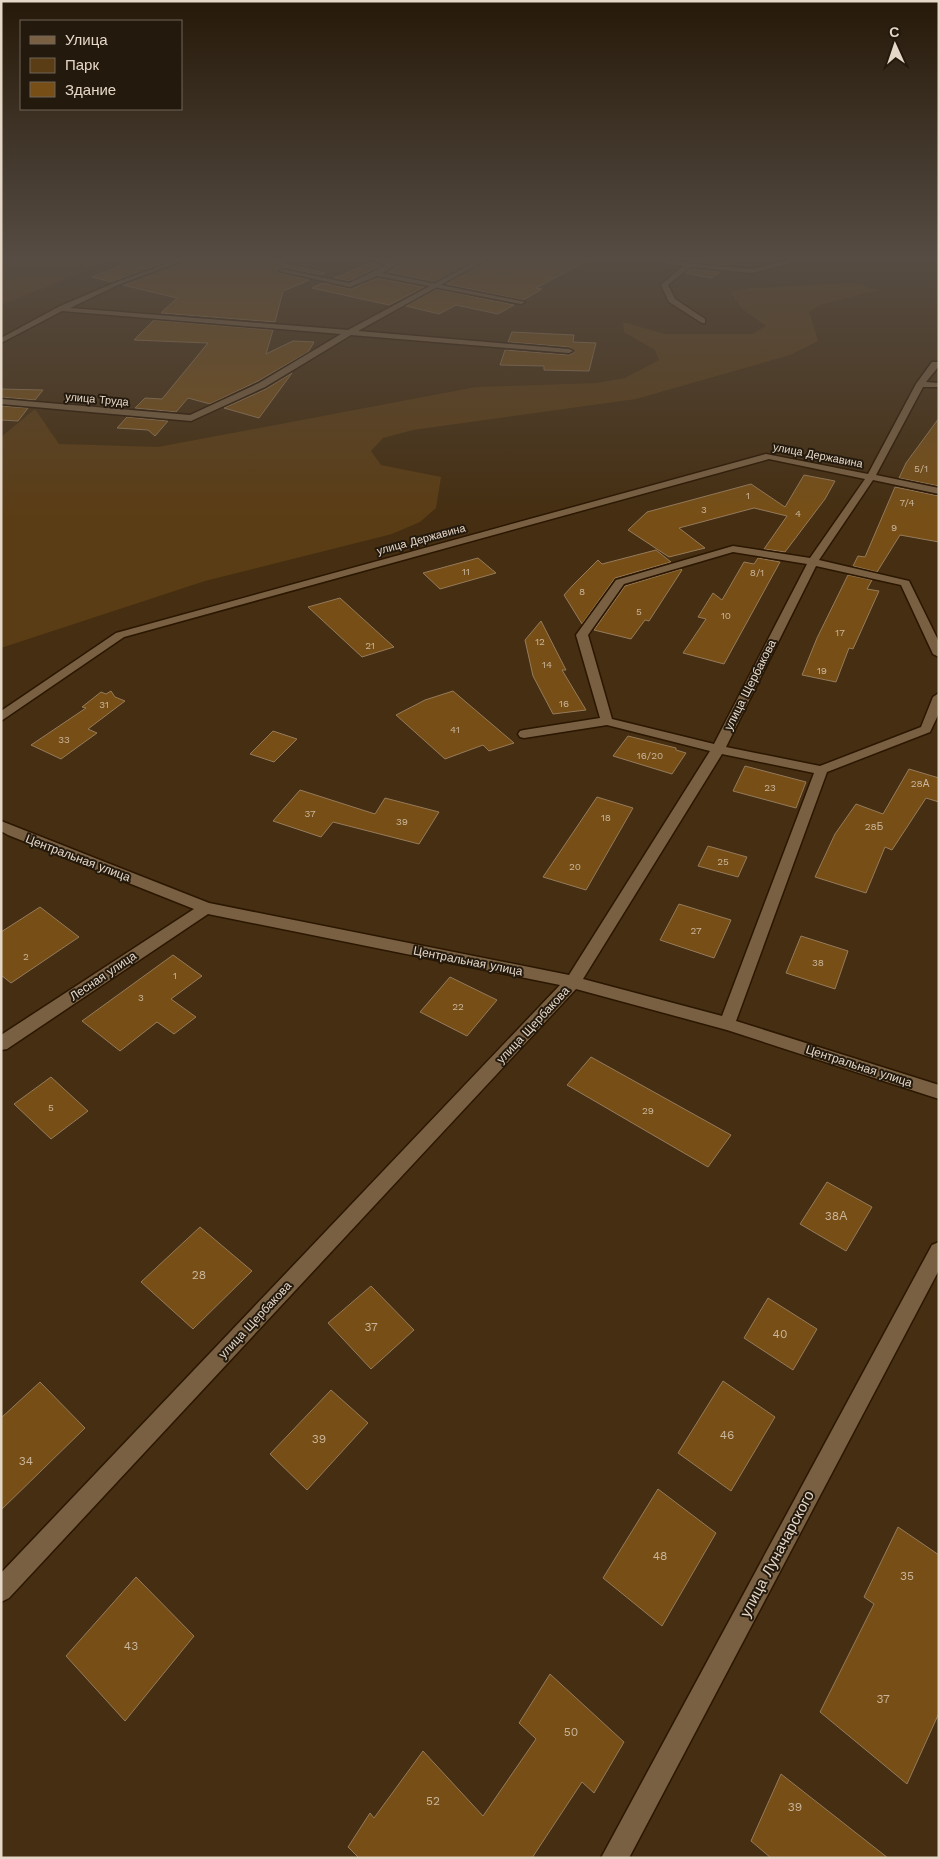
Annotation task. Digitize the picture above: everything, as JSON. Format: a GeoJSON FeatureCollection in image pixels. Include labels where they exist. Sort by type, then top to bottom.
{"type":"FeatureCollection","features":[{"type":"Feature","properties":{"kind":"street","name":"улица Труда"},"geometry":{"type":"LineString","coordinates":[[1,401],[191,418],[262,385],[331,344]]}},
{"type":"Feature","properties":{"kind":"street"},"geometry":{"type":"LineString","coordinates":[[480,344],[569,351]]}},
{"type":"Feature","properties":{"kind":"street","name":"улица Щербакова"},"geometry":{"type":"LineString","coordinates":[[1,1590],[573,982],[718,749],[813,562],[870,478],[920,384],[937,364]]}},
{"type":"Feature","properties":{"kind":"street"},"geometry":{"type":"LineString","coordinates":[[920,384],[939,385]]}},
{"type":"Feature","properties":{"kind":"street","name":"улица Державина"},"geometry":{"type":"LineString","coordinates":[[1,718],[120,635],[769,456],[939,491]]}},
{"type":"Feature","properties":{"kind":"street"},"geometry":{"type":"LineString","coordinates":[[607,721],[582,635],[620,582],[732,548],[813,562],[905,583],[939,654]]}},
{"type":"Feature","properties":{"kind":"street"},"geometry":{"type":"LineString","coordinates":[[926,730],[939,697]]}},
{"type":"Feature","properties":{"kind":"street"},"geometry":{"type":"LineString","coordinates":[[524,734],[607,721],[718,749],[821,770],[926,730],[939,732]]}},
{"type":"Feature","properties":{"kind":"street"},"geometry":{"type":"LineString","coordinates":[[727,1024],[821,770]]}},
{"type":"Feature","properties":{"kind":"street","name":"Центральная улица"},"geometry":{"type":"LineString","coordinates":[[1,825],[12,832],[206,908],[573,982],[727,1024],[939,1092]]}},
{"type":"Feature","properties":{"kind":"street","name":"Лесная улица"},"geometry":{"type":"LineString","coordinates":[[1,1044],[206,908]]}},
{"type":"Feature","properties":{"kind":"street","name":"улица Луначарского"},"geometry":{"type":"LineString","coordinates":[[614,1858],[939,1251]]}},
{"type":"Feature","properties":{"kind":"green space"},"geometry":{"type":"Polygon","coordinates":[[[644,344],[812,344],[790,355],[636,399],[413,430],[383,438],[371,451],[381,465],[441,477],[436,508],[420,522],[392,534],[205,581],[1,648],[1,437],[35,409],[59,444],[158,447],[476,387],[596,383],[625,378],[659,360],[655,350],[644,344]]]}},
{"type":"Feature","properties":{"kind":"building"},"geometry":{"type":"Polygon","coordinates":[[[207,344],[269,344],[266,354],[287,344],[313,344],[308,352],[258,381],[210,404],[188,398],[176,412],[135,408],[145,398],[162,399],[207,344]]]}},
{"type":"Feature","properties":{"kind":"building"},"geometry":{"type":"Polygon","coordinates":[[[529,344],[596,344],[589,371],[544,370],[544,366],[500,365],[505,350],[569,355],[575,352],[569,347],[529,344]]]}},
{"type":"Feature","properties":{"kind":"building"},"geometry":{"type":"Polygon","coordinates":[[[292,373],[259,418],[224,408],[266,389],[292,373]]]}},
{"type":"Feature","properties":{"kind":"building"},"geometry":{"type":"Polygon","coordinates":[[[1,389],[43,390],[35,400],[1,397],[1,389]]]}},
{"type":"Feature","properties":{"kind":"building"},"geometry":{"type":"Polygon","coordinates":[[[1,406],[28,408],[18,421],[1,420],[1,406]]]}},
{"type":"Feature","properties":{"kind":"building"},"geometry":{"type":"Polygon","coordinates":[[[127,417],[168,421],[155,436],[148,430],[117,428],[127,417]]]}},
{"type":"Feature","properties":{"kind":"building"},"geometry":{"type":"Polygon","coordinates":[[[939,418],[939,486],[899,478],[906,463],[939,418]]]}},
{"type":"Feature","properties":{"kind":"building"},"geometry":{"type":"Polygon","coordinates":[[[804,475],[835,481],[825,499],[785,552],[764,549],[787,516],[754,508],[679,528],[705,548],[669,557],[628,530],[647,512],[751,484],[785,507],[804,475]]]}},
{"type":"Feature","properties":{"kind":"building"},"geometry":{"type":"Polygon","coordinates":[[[895,487],[939,496],[939,542],[900,535],[877,572],[853,566],[858,556],[865,557],[895,487]]]}},
{"type":"Feature","properties":{"kind":"building"},"geometry":{"type":"Polygon","coordinates":[[[656,550],[671,562],[615,578],[582,624],[564,595],[598,560],[602,564],[656,550]]]}},
{"type":"Feature","properties":{"kind":"building"},"geometry":{"type":"Polygon","coordinates":[[[478,558],[496,573],[440,589],[423,573],[478,558]]]}},
{"type":"Feature","properties":{"kind":"building"},"geometry":{"type":"Polygon","coordinates":[[[758,558],[780,562],[724,664],[683,653],[706,619],[698,617],[713,593],[722,600],[744,562],[754,564],[758,558]]]}},
{"type":"Feature","properties":{"kind":"building"},"geometry":{"type":"Polygon","coordinates":[[[681,569],[649,621],[645,620],[631,639],[594,630],[625,586],[681,569]]]}},
{"type":"Feature","properties":{"kind":"building"},"geometry":{"type":"Polygon","coordinates":[[[848,575],[872,580],[867,589],[879,591],[853,649],[849,648],[836,682],[802,675],[817,638],[848,575]]]}},
{"type":"Feature","properties":{"kind":"building"},"geometry":{"type":"Polygon","coordinates":[[[340,598],[394,647],[362,657],[308,607],[340,598]]]}},
{"type":"Feature","properties":{"kind":"building"},"geometry":{"type":"Polygon","coordinates":[[[541,621],[566,670],[562,670],[586,710],[553,714],[533,676],[525,640],[541,621]]]}},
{"type":"Feature","properties":{"kind":"building"},"geometry":{"type":"Polygon","coordinates":[[[111,691],[115,697],[125,701],[88,729],[97,733],[61,759],[31,745],[86,708],[82,707],[101,692],[106,694],[111,691]]]}},
{"type":"Feature","properties":{"kind":"building"},"geometry":{"type":"Polygon","coordinates":[[[453,691],[514,743],[489,751],[483,745],[445,759],[396,715],[425,700],[453,691]]]}},
{"type":"Feature","properties":{"kind":"building"},"geometry":{"type":"Polygon","coordinates":[[[273,731],[297,739],[274,762],[250,754],[273,731]]]}},
{"type":"Feature","properties":{"kind":"building"},"geometry":{"type":"Polygon","coordinates":[[[628,736],[676,748],[676,750],[686,753],[672,774],[613,756],[628,736]]]}},
{"type":"Feature","properties":{"kind":"building"},"geometry":{"type":"Polygon","coordinates":[[[745,766],[806,782],[796,808],[733,791],[745,766]]]}},
{"type":"Feature","properties":{"kind":"building"},"geometry":{"type":"Polygon","coordinates":[[[909,769],[939,778],[939,802],[926,798],[892,850],[885,847],[866,893],[815,877],[835,834],[856,804],[883,814],[909,769]]]}},
{"type":"Feature","properties":{"kind":"building"},"geometry":{"type":"Polygon","coordinates":[[[300,790],[375,814],[385,798],[439,812],[419,844],[333,822],[321,837],[273,821],[300,790]]]}},
{"type":"Feature","properties":{"kind":"building"},"geometry":{"type":"Polygon","coordinates":[[[597,797],[633,808],[586,890],[543,877],[597,797]]]}},
{"type":"Feature","properties":{"kind":"building"},"geometry":{"type":"Polygon","coordinates":[[[708,846],[747,857],[738,877],[698,866],[708,846]]]}},
{"type":"Feature","properties":{"kind":"building"},"geometry":{"type":"Polygon","coordinates":[[[679,904],[731,920],[714,958],[660,940],[679,904]]]}},
{"type":"Feature","properties":{"kind":"building"},"geometry":{"type":"Polygon","coordinates":[[[40,907],[79,937],[11,983],[1,975],[1,932],[40,907]]]}},
{"type":"Feature","properties":{"kind":"building"},"geometry":{"type":"Polygon","coordinates":[[[801,936],[848,951],[835,989],[786,973],[801,936]]]}},
{"type":"Feature","properties":{"kind":"building"},"geometry":{"type":"Polygon","coordinates":[[[173,955],[202,976],[171,999],[196,1017],[174,1034],[157,1022],[120,1051],[82,1021],[173,955]]]}},
{"type":"Feature","properties":{"kind":"building"},"geometry":{"type":"Polygon","coordinates":[[[450,977],[497,1000],[467,1036],[420,1012],[450,977]]]}},
{"type":"Feature","properties":{"kind":"building"},"geometry":{"type":"Polygon","coordinates":[[[591,1057],[731,1135],[708,1167],[567,1085],[591,1057]]]}},
{"type":"Feature","properties":{"kind":"building"},"geometry":{"type":"Polygon","coordinates":[[[51,1077],[88,1111],[51,1139],[14,1104],[51,1077]]]}},
{"type":"Feature","properties":{"kind":"building"},"geometry":{"type":"Polygon","coordinates":[[[827,1182],[872,1207],[846,1251],[800,1224],[827,1182]]]}},
{"type":"Feature","properties":{"kind":"building"},"geometry":{"type":"Polygon","coordinates":[[[200,1227],[252,1271],[193,1329],[141,1282],[200,1227]]]}},
{"type":"Feature","properties":{"kind":"building"},"geometry":{"type":"Polygon","coordinates":[[[371,1286],[414,1330],[371,1369],[328,1323],[371,1286]]]}},
{"type":"Feature","properties":{"kind":"building"},"geometry":{"type":"Polygon","coordinates":[[[768,1298],[817,1329],[793,1370],[744,1338],[768,1298]]]}},
{"type":"Feature","properties":{"kind":"building"},"geometry":{"type":"Polygon","coordinates":[[[723,1381],[775,1417],[731,1491],[678,1453],[723,1381]]]}},
{"type":"Feature","properties":{"kind":"building"},"geometry":{"type":"Polygon","coordinates":[[[40,1382],[85,1428],[1,1510],[1,1418],[40,1382]]]}},
{"type":"Feature","properties":{"kind":"building"},"geometry":{"type":"Polygon","coordinates":[[[331,1390],[368,1423],[307,1490],[270,1454],[331,1390]]]}},
{"type":"Feature","properties":{"kind":"building"},"geometry":{"type":"Polygon","coordinates":[[[658,1489],[716,1533],[662,1626],[603,1578],[658,1489]]]}},
{"type":"Feature","properties":{"kind":"building"},"geometry":{"type":"Polygon","coordinates":[[[898,1527],[939,1555],[939,1713],[907,1784],[820,1712],[874,1604],[864,1597],[898,1527]]]}},
{"type":"Feature","properties":{"kind":"building"},"geometry":{"type":"Polygon","coordinates":[[[136,1577],[194,1636],[125,1721],[66,1656],[136,1577]]]}},
{"type":"Feature","properties":{"kind":"building"},"geometry":{"type":"Polygon","coordinates":[[[550,1674],[624,1742],[594,1793],[582,1782],[532,1858],[359,1858],[348,1847],[370,1813],[374,1818],[423,1751],[483,1816],[536,1739],[519,1723],[550,1674]]]}},
{"type":"Feature","properties":{"kind":"building"},"geometry":{"type":"Polygon","coordinates":[[[781,1774],[888,1858],[771,1858],[751,1841],[781,1774]]]}}]}
